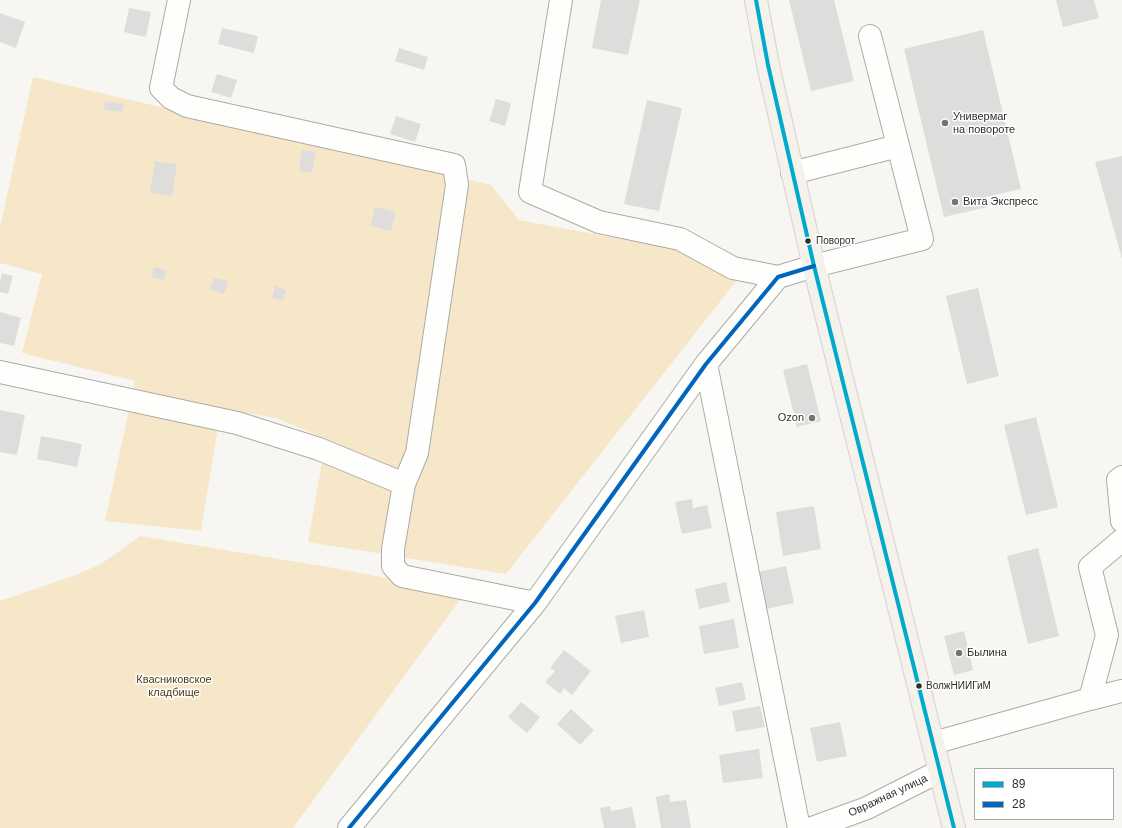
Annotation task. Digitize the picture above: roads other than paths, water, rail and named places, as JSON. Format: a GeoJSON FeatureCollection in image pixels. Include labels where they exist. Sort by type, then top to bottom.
{"type":"FeatureCollection","features":[{"type":"Feature","properties":{"kind":"main road"},"geometry":{"type":"LineString","coordinates":[[756,0],[768,65],[814,266],[954,828]]}},
{"type":"Feature","properties":{"kind":"street"},"geometry":{"type":"LineString","coordinates":[[179,0],[161,88],[171,98],[187,106],[454,165],[457,186],[417,452],[404,484],[393,549],[393,566],[402,576],[536,603]]}},
{"type":"Feature","properties":{"kind":"street"},"geometry":{"type":"LineString","coordinates":[[561,0],[530,192],[599,222],[680,239],[733,268],[778,277],[814,266],[922,239],[870,36]]}},
{"type":"Feature","properties":{"kind":"street"},"geometry":{"type":"LineString","coordinates":[[792,173],[898,146]]}},
{"type":"Feature","properties":{"kind":"street"},"geometry":{"type":"LineString","coordinates":[[349,828],[536,603],[706,364],[778,277]]}},
{"type":"Feature","properties":{"kind":"street"},"geometry":{"type":"LineString","coordinates":[[706,364],[799,828]]}},
{"type":"Feature","properties":{"kind":"street"},"geometry":{"type":"LineString","coordinates":[[0,372],[237,423],[319,449],[404,484]]}},
{"type":"Feature","properties":{"kind":"street"},"geometry":{"type":"LineString","coordinates":[[1122,477],[1118,480],[1122,521]]}},
{"type":"Feature","properties":{"kind":"street"},"geometry":{"type":"LineString","coordinates":[[1090,698],[1107,635],[1090,566],[1122,540]]}},
{"type":"Feature","properties":{"kind":"street"},"geometry":{"type":"LineString","coordinates":[[933,743],[1090,698],[1122,692]]}},
{"type":"Feature","properties":{"kind":"street","name":"Овражная улица"},"geometry":{"type":"LineString","coordinates":[[812,828],[867,808],[940,771]]}},
{"type":"Feature","properties":{"kind":"place","name":"Универмаг на повороте"},"geometry":{"type":"Point","coordinates":[945,123]}},
{"type":"Feature","properties":{"kind":"place","name":"Вита Экспресс"},"geometry":{"type":"Point","coordinates":[955,202]}},
{"type":"Feature","properties":{"kind":"place","name":"Поворот"},"geometry":{"type":"Point","coordinates":[808,241]}},
{"type":"Feature","properties":{"kind":"place","name":"Ozon"},"geometry":{"type":"Point","coordinates":[812,418]}},
{"type":"Feature","properties":{"kind":"place","name":"Былина"},"geometry":{"type":"Point","coordinates":[959,653]}},
{"type":"Feature","properties":{"kind":"place","name":"ВолжНИИГиМ"},"geometry":{"type":"Point","coordinates":[919,686]}},
{"type":"Feature","properties":{"kind":"park label","name":"Квасниковское кладбище"},"geometry":{"type":"Point","coordinates":[174,686]}}]}
